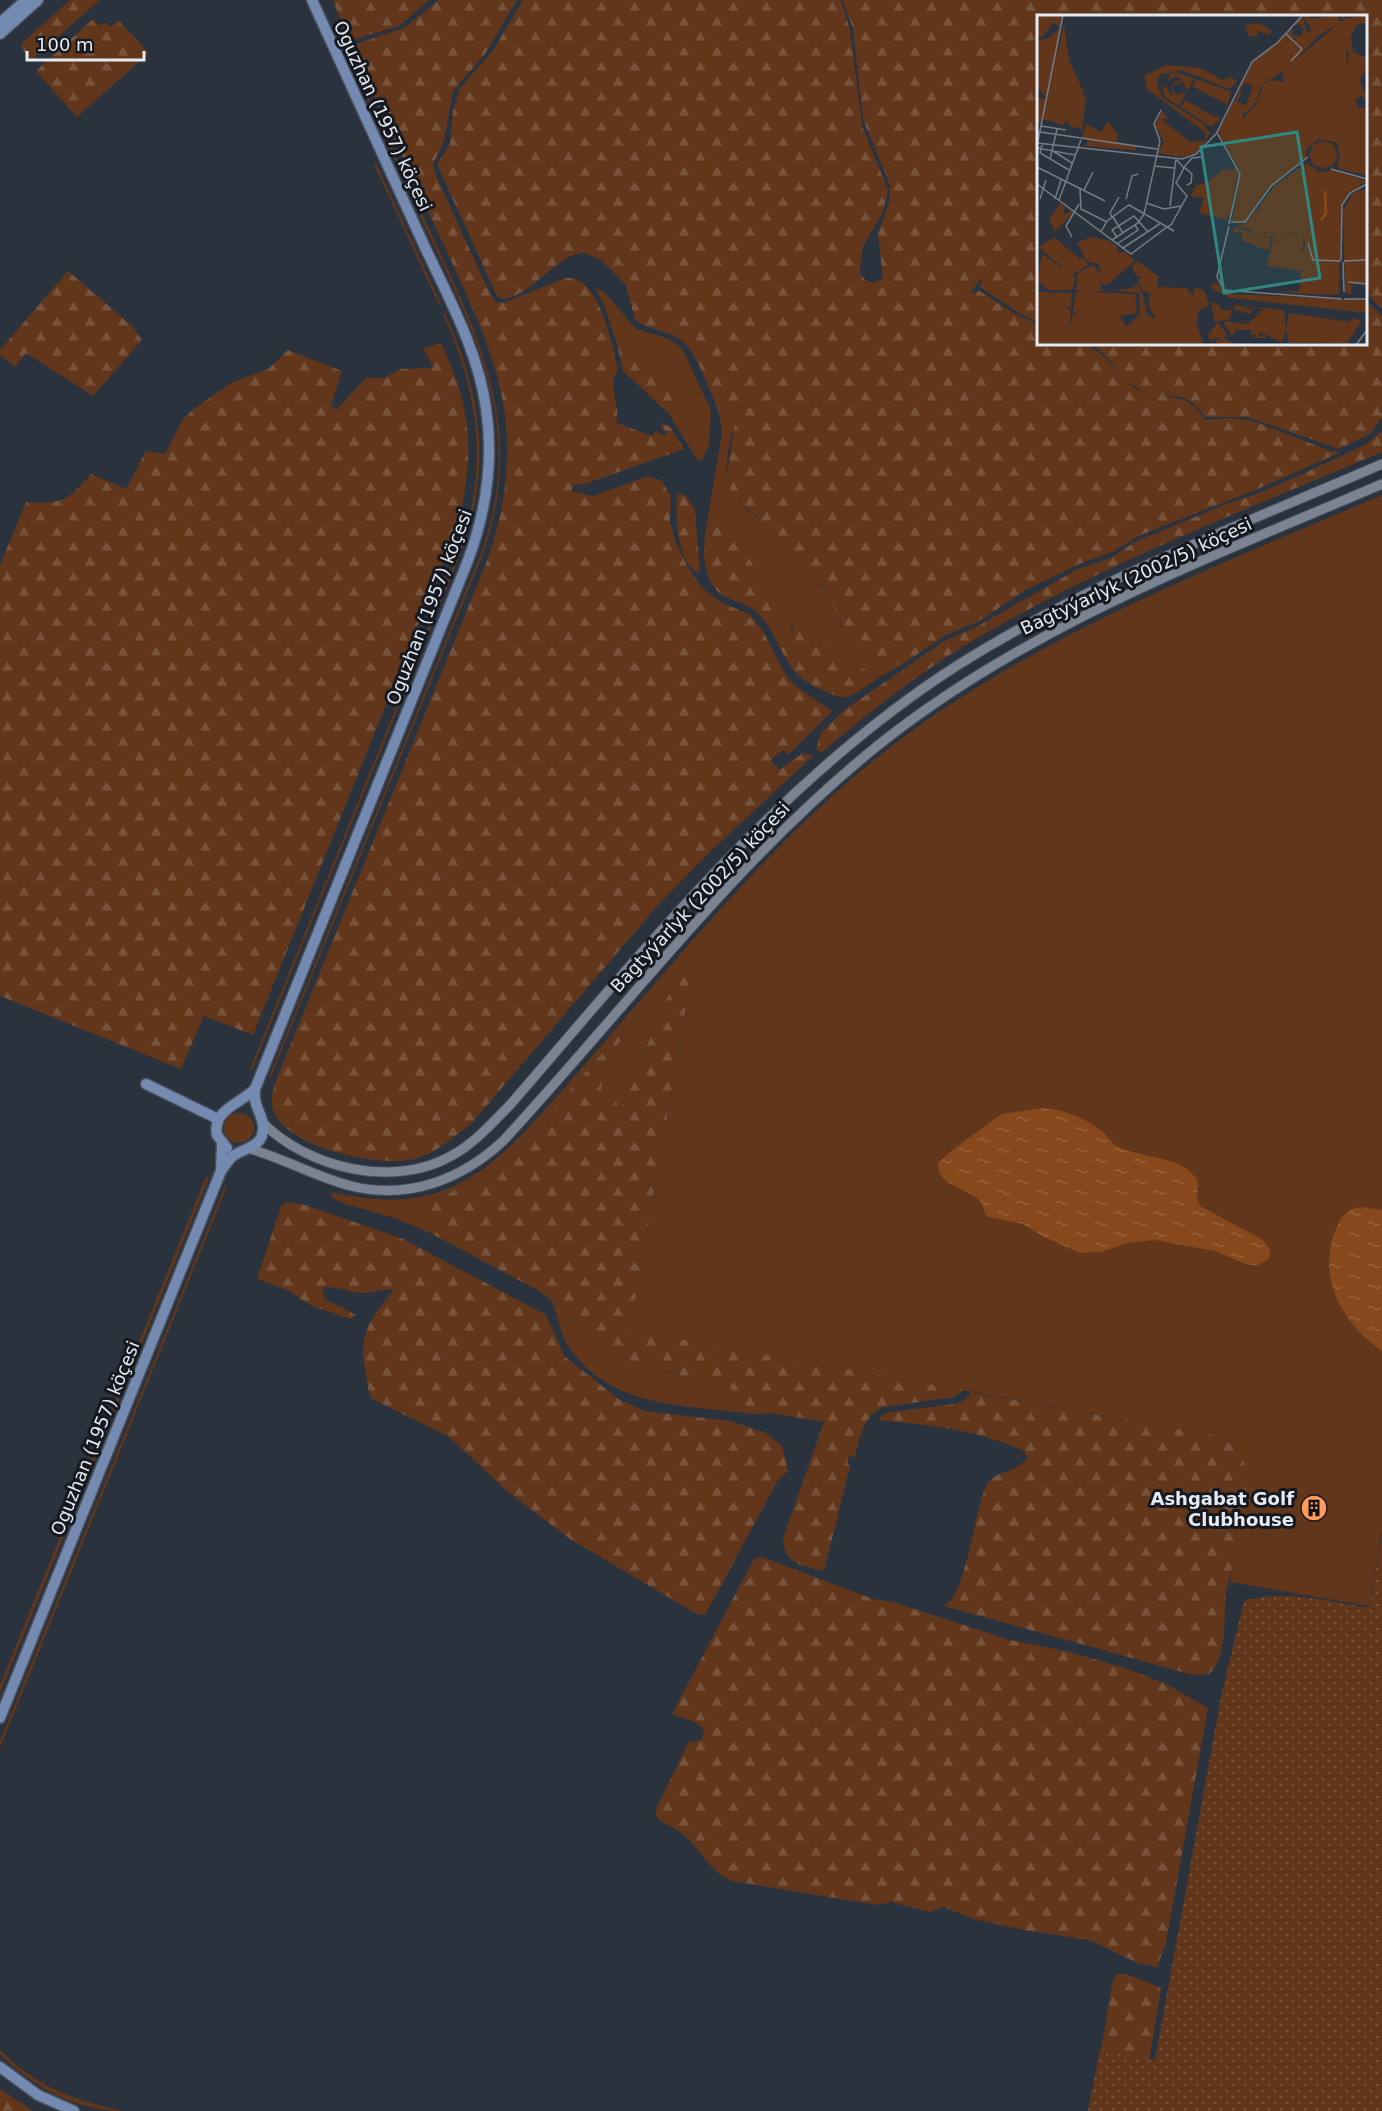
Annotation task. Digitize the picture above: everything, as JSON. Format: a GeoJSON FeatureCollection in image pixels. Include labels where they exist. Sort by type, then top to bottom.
{"type":"FeatureCollection","features":[{"type":"Feature","properties":{"kind":"main road"},"geometry":{"type":"LineString","coordinates":[[0,23],[26,0]]}},
{"type":"Feature","properties":{"kind":"main road"},"geometry":{"type":"LineString","coordinates":[[0,34],[39,0]]}},
{"type":"Feature","properties":{"kind":"main road","name":"Oguzhan (1957) köçesi"},"geometry":{"type":"LineString","coordinates":[[0,1718],[221,1171],[232,1157],[246,1150],[261,1137],[255,1089],[467,563],[484,508],[489,463],[486,406],[475,363],[454,309],[312,0]]}},
{"type":"Feature","properties":{"kind":"main road"},"geometry":{"type":"LineString","coordinates":[[146,1084],[218,1119],[255,1089]]}},
{"type":"Feature","properties":{"kind":"main road"},"geometry":{"type":"LineString","coordinates":[[233,1106],[248,1107],[259,1117]]}},
{"type":"Feature","properties":{"kind":"main road","name":"Oguzhan (1957) köçesi"},"geometry":{"type":"LineString","coordinates":[[218,1119],[216,1130],[222,1144],[221,1171]]}},
{"type":"Feature","properties":{"kind":"main road"},"geometry":{"type":"LineString","coordinates":[[222,1144],[231,1150],[246,1150]]}},
{"type":"Feature","properties":{"kind":"main road"},"geometry":{"type":"LineString","coordinates":[[0,2067],[38,2095],[74,2111]]}},
{"type":"Feature","properties":{"kind":"street","name":"Bagtyýarlyk (2002/5) köçesi"},"geometry":{"type":"LineString","coordinates":[[259,1117],[300,1148],[326,1160],[372,1172],[412,1170],[451,1156],[481,1134],[510,1105],[704,884],[822,769],[898,707],[957,666],[1058,607],[1140,568],[1382,464]]}},
{"type":"Feature","properties":{"kind":"street","name":"Bagtyýarlyk (2002/5) köçesi"},"geometry":{"type":"LineString","coordinates":[[246,1150],[331,1180],[380,1191],[404,1191],[426,1186],[467,1169],[496,1147],[524,1118],[758,855],[826,790],[891,736],[978,675],[1071,621],[1236,546],[1382,484]]}},
{"type":"Feature","properties":{"kind":"green space"},"geometry":{"type":"Polygon","coordinates":[[[70,0],[100,0],[29,62],[21,44],[70,0]]]}},
{"type":"Feature","properties":{"kind":"green space"},"geometry":{"type":"Polygon","coordinates":[[[333,0],[429,0],[399,26],[348,41],[333,0]]]}},
{"type":"Feature","properties":{"kind":"green space"},"geometry":{"type":"Polygon","coordinates":[[[439,0],[517,0],[485,54],[453,91],[444,141],[433,164],[437,178],[490,294],[496,302],[504,303],[563,279],[575,279],[586,286],[602,312],[616,359],[618,370],[613,384],[617,423],[652,436],[656,431],[664,436],[667,433],[661,427],[663,423],[671,428],[684,449],[585,484],[574,485],[571,491],[593,496],[648,476],[662,481],[671,497],[670,521],[675,540],[687,566],[702,588],[722,603],[749,614],[763,631],[784,672],[794,685],[832,711],[788,755],[784,750],[771,760],[779,770],[803,753],[813,756],[715,847],[658,905],[471,1124],[428,1154],[409,1160],[394,1161],[354,1157],[313,1144],[281,1123],[273,1110],[272,1098],[277,1078],[489,556],[501,510],[507,468],[507,429],[501,392],[491,356],[460,281],[350,46],[404,28],[439,0]]]}},
{"type":"Feature","properties":{"kind":"green space"},"geometry":{"type":"Polygon","coordinates":[[[523,0],[841,0],[850,30],[862,126],[888,190],[883,212],[862,248],[860,273],[865,280],[872,283],[883,279],[878,234],[889,204],[890,185],[863,119],[853,29],[843,0],[1382,0],[1382,309],[1369,296],[1367,289],[1367,15],[1037,15],[1037,322],[1019,313],[980,287],[982,282],[980,280],[971,292],[974,294],[978,290],[1017,315],[1037,324],[1037,345],[1087,345],[1102,355],[1135,389],[1185,400],[1196,408],[1205,420],[1231,418],[1253,421],[1330,451],[1341,452],[1260,488],[1138,536],[1112,552],[1079,564],[1026,590],[979,621],[944,636],[903,664],[881,666],[866,662],[856,656],[845,639],[840,618],[827,590],[785,550],[770,528],[731,494],[727,474],[735,424],[742,419],[747,406],[740,405],[726,415],[719,412],[702,371],[685,343],[668,333],[645,326],[635,320],[626,285],[601,260],[584,253],[563,260],[534,284],[513,296],[501,299],[496,294],[437,164],[450,144],[453,111],[460,88],[492,52],[523,0]]]}},
{"type":"Feature","properties":{"kind":"green space"},"geometry":{"type":"Polygon","coordinates":[[[93,19],[100,26],[105,22],[110,27],[118,20],[149,53],[77,117],[36,71],[93,19]]]}},
{"type":"Feature","properties":{"kind":"green space"},"geometry":{"type":"Polygon","coordinates":[[[336,25],[462,302],[478,342],[490,381],[498,422],[500,463],[496,507],[483,554],[271,1077],[269,1077],[481,553],[494,507],[498,463],[496,421],[488,381],[476,341],[460,301],[333,26],[336,25]]]}},
{"type":"Feature","properties":{"kind":"green space"},"geometry":{"type":"Polygon","coordinates":[[[376,163],[441,304],[439,305],[374,164],[376,163]]]}},
{"type":"Feature","properties":{"kind":"green space"},"geometry":{"type":"Polygon","coordinates":[[[68,271],[133,327],[142,340],[93,396],[26,353],[15,367],[0,355],[0,350],[68,271]]]}},
{"type":"Feature","properties":{"kind":"green space"},"geometry":{"type":"Polygon","coordinates":[[[595,287],[606,294],[636,329],[667,338],[682,348],[711,410],[709,446],[701,461],[697,459],[668,413],[676,411],[624,341],[618,348],[605,307],[595,287]]]}},
{"type":"Feature","properties":{"kind":"green space"},"geometry":{"type":"Polygon","coordinates":[[[1367,302],[1382,316],[1382,417],[1370,434],[1339,449],[1248,417],[1205,417],[1197,407],[1183,398],[1149,393],[1139,389],[1127,380],[1093,345],[1367,345],[1367,302]]]}},
{"type":"Feature","properties":{"kind":"green space"},"geometry":{"type":"Polygon","coordinates":[[[445,313],[468,375],[479,435],[476,496],[469,527],[458,560],[252,1070],[250,1069],[467,527],[474,496],[477,465],[476,435],[465,375],[443,314],[445,313]]]}},
{"type":"Feature","properties":{"kind":"green space"},"geometry":{"type":"Polygon","coordinates":[[[624,340],[630,342],[686,393],[681,408],[668,413],[623,371],[618,348],[624,340]]]}},
{"type":"Feature","properties":{"kind":"green space"},"geometry":{"type":"Polygon","coordinates":[[[441,343],[459,390],[468,432],[467,473],[459,523],[253,1035],[204,1016],[181,1069],[0,996],[0,565],[26,502],[63,499],[76,490],[91,474],[126,489],[146,451],[165,454],[183,419],[195,408],[231,383],[268,369],[288,350],[342,371],[331,406],[337,409],[366,378],[384,378],[401,369],[431,368],[433,366],[423,349],[441,343]]]}},
{"type":"Feature","properties":{"kind":"green space"},"geometry":{"type":"Polygon","coordinates":[[[740,405],[747,406],[732,434],[727,461],[727,476],[733,493],[743,505],[772,530],[784,548],[821,584],[835,604],[841,627],[881,666],[903,664],[880,677],[848,661],[829,639],[807,621],[791,623],[792,634],[787,637],[776,621],[764,583],[729,524],[719,517],[708,517],[722,433],[719,412],[726,415],[740,405]]]}},
{"type":"Feature","properties":{"kind":"green space"},"geometry":{"type":"Polygon","coordinates":[[[1382,431],[1382,452],[1175,539],[1023,612],[934,665],[821,753],[816,749],[821,733],[843,711],[943,642],[978,626],[1078,569],[1109,559],[1135,542],[1224,505],[1262,492],[1335,459],[1365,445],[1382,431]]]}},
{"type":"Feature","properties":{"kind":"green space"},"geometry":{"type":"Polygon","coordinates":[[[678,493],[685,495],[695,509],[700,573],[692,569],[682,550],[677,525],[678,493]]]}},
{"type":"Feature","properties":{"kind":"green space"},"geometry":{"type":"Polygon","coordinates":[[[1382,495],[1382,1530],[1369,1606],[1230,1582],[1247,1471],[1234,1446],[1218,1436],[630,1330],[693,967],[677,975],[620,1108],[615,1099],[601,1091],[603,1079],[615,1048],[644,1012],[642,1010],[518,1146],[488,1173],[451,1192],[419,1204],[415,1209],[432,1234],[395,1218],[345,1204],[333,1198],[331,1192],[390,1200],[416,1198],[440,1192],[463,1182],[485,1168],[507,1150],[529,1127],[723,906],[805,821],[849,781],[908,734],[971,691],[1036,653],[1172,585],[1382,495]]]}},
{"type":"Feature","properties":{"kind":"green space"},"geometry":{"type":"Polygon","coordinates":[[[708,517],[719,517],[729,524],[764,583],[776,621],[787,636],[792,634],[794,616],[807,621],[829,639],[848,661],[880,677],[855,694],[842,698],[816,687],[798,675],[761,617],[749,607],[725,597],[712,584],[704,559],[708,517]]]}},
{"type":"Feature","properties":{"kind":"green space"},"geometry":{"type":"Polygon","coordinates":[[[693,966],[630,1330],[964,1390],[954,1397],[884,1407],[867,1421],[855,1457],[849,1456],[847,1462],[850,1466],[824,1571],[802,1565],[791,1559],[784,1547],[783,1538],[824,1422],[771,1413],[752,1414],[730,1388],[638,1364],[599,1349],[566,1311],[539,1291],[432,1234],[415,1209],[419,1204],[451,1192],[488,1173],[518,1146],[642,1010],[644,1011],[610,1057],[603,1079],[601,1091],[615,1099],[620,1108],[677,975],[685,968],[693,966]]]}},
{"type":"Feature","properties":{"kind":"green space"},"geometry":{"type":"Polygon","coordinates":[[[239,1113],[245,1114],[253,1122],[253,1134],[245,1142],[239,1143],[233,1142],[225,1134],[224,1128],[225,1122],[233,1114],[239,1113]]]}},
{"type":"Feature","properties":{"kind":"green space"},"geometry":{"type":"Polygon","coordinates":[[[206,1177],[209,1178],[0,1693],[0,1685],[206,1177]]]}},
{"type":"Feature","properties":{"kind":"green space"},"geometry":{"type":"Polygon","coordinates":[[[225,1186],[227,1187],[0,1748],[0,1741],[225,1186]]]}},
{"type":"Feature","properties":{"kind":"green space"},"geometry":{"type":"Polygon","coordinates":[[[286,1202],[305,1205],[403,1239],[546,1315],[565,1357],[620,1400],[645,1411],[730,1421],[766,1433],[782,1446],[788,1471],[778,1480],[705,1615],[697,1614],[570,1539],[508,1492],[449,1437],[372,1399],[364,1362],[364,1339],[372,1320],[394,1290],[360,1293],[332,1287],[322,1288],[325,1299],[356,1315],[351,1319],[312,1306],[287,1290],[257,1279],[281,1206],[286,1202]]]}},
{"type":"Feature","properties":{"kind":"green space"},"geometry":{"type":"Polygon","coordinates":[[[551,1301],[566,1311],[574,1322],[660,1370],[730,1388],[752,1414],[652,1400],[628,1393],[606,1382],[586,1367],[569,1347],[551,1301]]]}},
{"type":"Feature","properties":{"kind":"green space"},"geometry":{"type":"Polygon","coordinates":[[[971,1392],[1213,1435],[1225,1440],[1235,1448],[1247,1471],[1246,1494],[1226,1592],[1224,1634],[1220,1656],[1209,1674],[1193,1675],[944,1606],[952,1598],[959,1585],[987,1485],[990,1480],[1016,1468],[1027,1458],[1024,1451],[987,1437],[935,1426],[878,1420],[884,1414],[891,1412],[955,1404],[965,1400],[971,1392]]]}},
{"type":"Feature","properties":{"kind":"green space"},"geometry":{"type":"Polygon","coordinates":[[[1382,1534],[1382,2111],[1088,2111],[1100,2050],[1155,2060],[1221,1697],[1244,1601],[1290,1596],[1369,1608],[1382,1534]]]}},
{"type":"Feature","properties":{"kind":"green space"},"geometry":{"type":"Polygon","coordinates":[[[762,1557],[873,1599],[893,1602],[1010,1640],[1066,1651],[1125,1668],[1164,1683],[1208,1708],[1166,1943],[1157,1967],[1138,1963],[1089,1940],[1024,1930],[974,1919],[943,1907],[930,1912],[891,1902],[877,1905],[732,1881],[716,1871],[690,1840],[659,1819],[655,1811],[688,1743],[701,1740],[704,1733],[695,1722],[672,1714],[754,1559],[762,1557]]]}},
{"type":"Feature","properties":{"kind":"green space"},"geometry":{"type":"Polygon","coordinates":[[[1118,1974],[1127,1974],[1161,1988],[1141,2111],[1091,2111],[1113,1979],[1118,1974]]]}},
{"type":"Feature","properties":{"kind":"green space"},"geometry":{"type":"Polygon","coordinates":[[[0,2050],[27,2073],[57,2090],[72,2097],[124,2111],[89,2107],[56,2095],[26,2077],[0,2054],[0,2050]]]}},
{"type":"Feature","properties":{"kind":"green space"},"geometry":{"type":"Polygon","coordinates":[[[0,2089],[33,2111],[0,2111],[0,2089]]]}},
{"type":"Feature","properties":{"kind":"water"},"geometry":{"type":"Polygon","coordinates":[[[1042,1108],[1066,1112],[1081,1118],[1102,1131],[1119,1147],[1174,1162],[1184,1167],[1198,1182],[1197,1199],[1200,1206],[1263,1240],[1270,1249],[1269,1259],[1258,1265],[1248,1265],[1215,1251],[1154,1240],[1127,1243],[1101,1252],[1080,1253],[1042,1236],[1023,1224],[988,1217],[979,1200],[953,1186],[942,1177],[938,1163],[1002,1114],[1042,1108]]]}},
{"type":"Feature","properties":{"kind":"water"},"geometry":{"type":"Polygon","coordinates":[[[1361,1207],[1382,1210],[1382,1351],[1355,1327],[1345,1313],[1331,1283],[1330,1249],[1335,1231],[1345,1214],[1361,1207]]]}},
{"type":"Feature","properties":{"kind":"place","name":"Ashgabat Golf Clubhouse"},"geometry":{"type":"Point","coordinates":[1314,1508]}}]}
